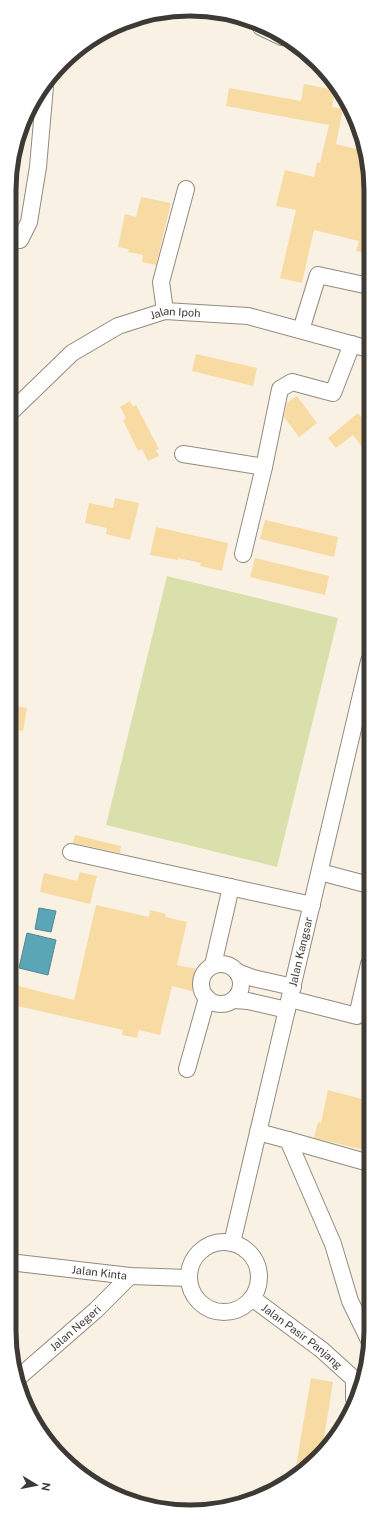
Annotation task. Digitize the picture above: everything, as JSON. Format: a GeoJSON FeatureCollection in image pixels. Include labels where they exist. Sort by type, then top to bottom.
{"type":"FeatureCollection","features":[{"type":"Feature","properties":{"kind":"street"},"geometry":{"type":"LineString","coordinates":[[20,240],[28,222],[38,167],[44,94]]}},
{"type":"Feature","properties":{"kind":"street"},"geometry":{"type":"LineString","coordinates":[[165,311],[161,282],[186,189]]}},
{"type":"Feature","properties":{"kind":"street"},"geometry":{"type":"LineString","coordinates":[[301,330],[318,275],[364,285]]}},
{"type":"Feature","properties":{"kind":"street","name":"Jalan Ipoh"},"geometry":{"type":"LineString","coordinates":[[16,407],[72,353],[118,326],[165,311],[248,316],[364,347]]}},
{"type":"Feature","properties":{"kind":"street"},"geometry":{"type":"LineString","coordinates":[[243,554],[264,467],[280,389],[292,382],[333,393],[352,344]]}},
{"type":"Feature","properties":{"kind":"street"},"geometry":{"type":"LineString","coordinates":[[182,454],[264,467]]}},
{"type":"Feature","properties":{"kind":"street","name":"Jalan Kangsar"},"geometry":{"type":"LineString","coordinates":[[232,1243],[364,686]]}},
{"type":"Feature","properties":{"kind":"street"},"geometry":{"type":"LineString","coordinates":[[71,852],[312,905]]}},
{"type":"Feature","properties":{"kind":"street"},"geometry":{"type":"LineString","coordinates":[[320,872],[364,884]]}},
{"type":"Feature","properties":{"kind":"street"},"geometry":{"type":"LineString","coordinates":[[231,887],[213,965],[206,971],[202,980],[202,990],[207,998],[220,1004],[227,1004],[234,1000],[241,990],[242,984],[238,972]]}},
{"type":"Feature","properties":{"kind":"street"},"geometry":{"type":"LineString","coordinates":[[213,965],[227,964],[238,972],[253,978],[290,999],[357,1016],[364,986]]}},
{"type":"Feature","properties":{"kind":"street"},"geometry":{"type":"LineString","coordinates":[[187,1069],[207,998]]}},
{"type":"Feature","properties":{"kind":"street"},"geometry":{"type":"LineString","coordinates":[[234,1000],[248,1001],[290,999]]}},
{"type":"Feature","properties":{"kind":"street"},"geometry":{"type":"LineString","coordinates":[[258,1132],[364,1161]]}},
{"type":"Feature","properties":{"kind":"street"},"geometry":{"type":"LineString","coordinates":[[288,1140],[333,1244],[350,1301],[364,1330]]}},
{"type":"Feature","properties":{"kind":"street"},"geometry":{"type":"LineString","coordinates":[[223,1242],[232,1243],[243,1248],[252,1256],[257,1264],[259,1276],[257,1288],[252,1298],[243,1307],[228,1312],[213,1310],[199,1302],[192,1292],[189,1278],[191,1266],[201,1251],[211,1244],[223,1242]]}},
{"type":"Feature","properties":{"kind":"street","name":"Jalan Kinta"},"geometry":{"type":"LineString","coordinates":[[16,1263],[130,1276],[189,1278]]}},
{"type":"Feature","properties":{"kind":"street","name":"Jalan Negeri"},"geometry":{"type":"LineString","coordinates":[[22,1375],[96,1310],[130,1276]]}},
{"type":"Feature","properties":{"kind":"street","name":"Jalan Pasir Panjang"},"geometry":{"type":"LineString","coordinates":[[252,1298],[322,1350],[354,1379],[354,1390]]}},
{"type":"Feature","properties":{"kind":"green space"},"geometry":{"type":"Polygon","coordinates":[[[167,576],[338,618],[277,867],[106,825],[167,576]]]}},
{"type":"Feature","properties":{"kind":"water"},"geometry":{"type":"Polygon","coordinates":[[[39,908],[56,911],[51,932],[35,929],[39,908]]]}},
{"type":"Feature","properties":{"kind":"water"},"geometry":{"type":"Polygon","coordinates":[[[27,933],[56,940],[48,975],[19,968],[27,933]]]}},
{"type":"Feature","properties":{"kind":"building"},"geometry":{"type":"Polygon","coordinates":[[[304,84],[332,89],[335,92],[332,107],[343,109],[336,144],[359,150],[364,179],[364,253],[356,251],[359,241],[314,230],[302,283],[280,278],[296,210],[276,206],[285,170],[314,177],[317,162],[320,163],[329,125],[226,106],[229,88],[301,101],[304,84]]]}},
{"type":"Feature","properties":{"kind":"building"},"geometry":{"type":"Polygon","coordinates":[[[141,197],[171,203],[156,265],[142,262],[143,255],[128,252],[129,249],[118,247],[125,214],[136,217],[141,197]]]}},
{"type":"Feature","properties":{"kind":"building"},"geometry":{"type":"Polygon","coordinates":[[[196,354],[257,368],[253,386],[192,371],[196,354]]]}},
{"type":"Feature","properties":{"kind":"building"},"geometry":{"type":"Polygon","coordinates":[[[297,396],[317,423],[299,437],[284,417],[287,403],[297,396]]]}},
{"type":"Feature","properties":{"kind":"building"},"geometry":{"type":"Polygon","coordinates":[[[130,401],[133,407],[136,405],[159,449],[156,450],[159,456],[148,461],[142,449],[138,451],[123,420],[126,418],[120,407],[130,401]]]}},
{"type":"Feature","properties":{"kind":"building"},"geometry":{"type":"Polygon","coordinates":[[[358,413],[364,421],[364,449],[353,435],[336,448],[328,438],[358,413]]]}},
{"type":"Feature","properties":{"kind":"building"},"geometry":{"type":"Polygon","coordinates":[[[115,498],[139,503],[130,540],[106,534],[107,528],[85,523],[89,503],[113,508],[115,498]]]}},
{"type":"Feature","properties":{"kind":"building"},"geometry":{"type":"Polygon","coordinates":[[[265,520],[338,537],[334,557],[260,539],[265,520]]]}},
{"type":"Feature","properties":{"kind":"building"},"geometry":{"type":"Polygon","coordinates":[[[156,527],[228,543],[222,571],[200,566],[201,563],[178,558],[178,560],[150,555],[156,527]]]}},
{"type":"Feature","properties":{"kind":"building"},"geometry":{"type":"Polygon","coordinates":[[[255,558],[329,576],[325,595],[250,577],[255,558]]]}},
{"type":"Feature","properties":{"kind":"building"},"geometry":{"type":"Polygon","coordinates":[[[16,706],[27,708],[23,731],[16,730],[16,706]]]}},
{"type":"Feature","properties":{"kind":"building"},"geometry":{"type":"Polygon","coordinates":[[[75,835],[121,846],[120,853],[73,843],[75,835]]]}},
{"type":"Feature","properties":{"kind":"building"},"geometry":{"type":"Polygon","coordinates":[[[80,872],[97,876],[90,904],[40,892],[44,873],[77,881],[80,872]]]}},
{"type":"Feature","properties":{"kind":"building"},"geometry":{"type":"Polygon","coordinates":[[[96,905],[149,917],[150,910],[166,914],[165,917],[187,922],[177,965],[197,969],[192,991],[172,986],[160,1035],[139,1030],[137,1038],[122,1035],[123,1030],[16,1006],[16,994],[18,986],[74,1000],[96,905]]]}},
{"type":"Feature","properties":{"kind":"building"},"geometry":{"type":"Polygon","coordinates":[[[328,1090],[364,1100],[364,1150],[314,1138],[318,1122],[321,1123],[328,1090]]]}},
{"type":"Feature","properties":{"kind":"building"},"geometry":{"type":"Polygon","coordinates":[[[311,1378],[333,1382],[323,1443],[295,1469],[311,1378]]]}}]}
